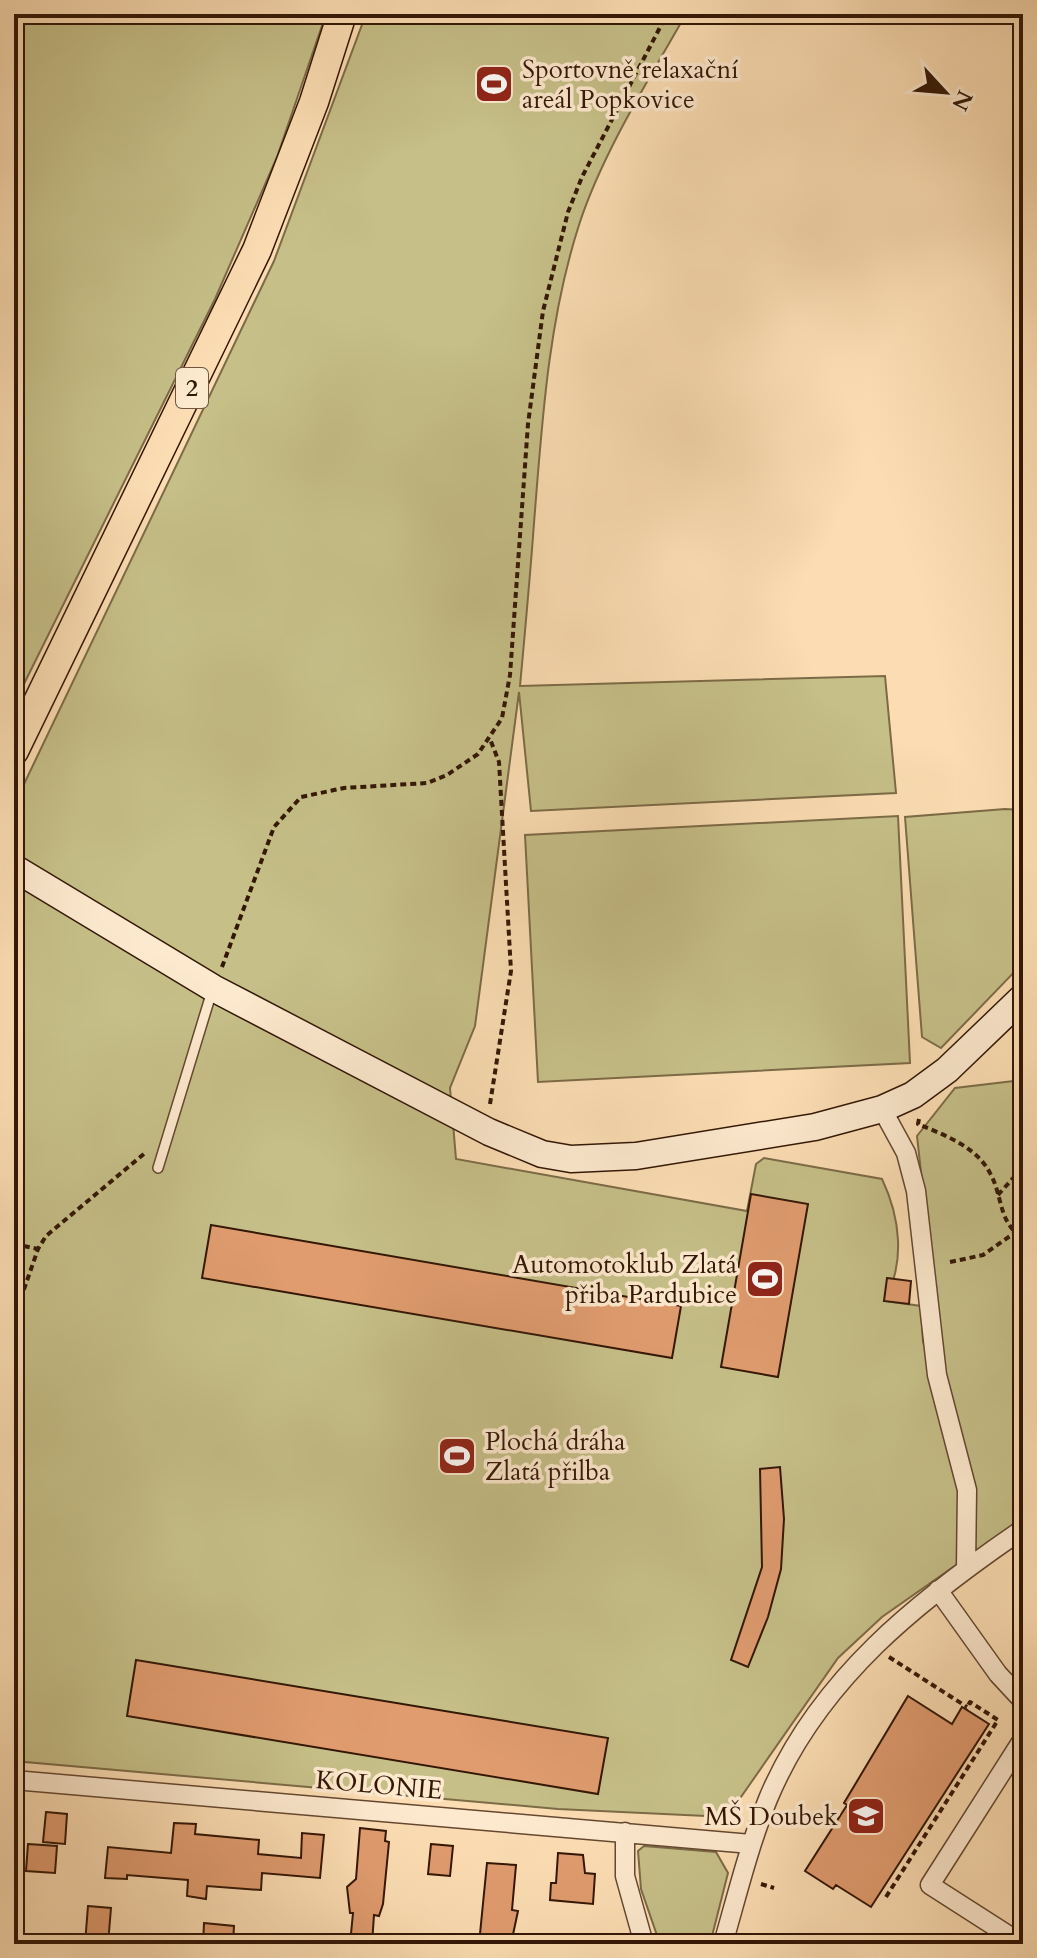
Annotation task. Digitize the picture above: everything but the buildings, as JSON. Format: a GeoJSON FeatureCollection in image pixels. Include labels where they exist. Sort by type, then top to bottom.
{"type":"FeatureCollection","features":[{"type":"Feature","properties":{"kind":"main road","name":"2"},"geometry":{"type":"LineString","coordinates":[[14,751],[251,262],[314,102],[342,14]]}},
{"type":"Feature","properties":{"kind":"street"},"geometry":{"type":"LineString","coordinates":[[14,868],[213,988],[489,1132],[542,1154],[571,1159],[636,1156],[815,1127],[882,1109],[913,1095],[947,1070],[1023,997]]}},
{"type":"Feature","properties":{"kind":"street"},"geometry":{"type":"LineString","coordinates":[[882,1109],[906,1153],[916,1191],[937,1375],[967,1490],[966,1568]]}},
{"type":"Feature","properties":{"kind":"street"},"geometry":{"type":"LineString","coordinates":[[723,1944],[751,1844],[792,1753],[846,1675],[899,1620],[1023,1529]]}},
{"type":"Feature","properties":{"kind":"street"},"geometry":{"type":"LineString","coordinates":[[938,1590],[998,1674],[1023,1701]]}},
{"type":"Feature","properties":{"kind":"street"},"geometry":{"type":"LineString","coordinates":[[1022,1944],[930,1885],[1023,1739]]}},
{"type":"Feature","properties":{"kind":"street","name":"KOLONIE"},"geometry":{"type":"LineString","coordinates":[[14,1780],[751,1844]]}},
{"type":"Feature","properties":{"kind":"street"},"geometry":{"type":"LineString","coordinates":[[625,1832],[625,1876],[644,1944]]}},
{"type":"Feature","properties":{"kind":"lane"},"geometry":{"type":"LineString","coordinates":[[158,1168],[213,988]]}},
{"type":"Feature","properties":{"kind":"path"},"geometry":{"type":"LineString","coordinates":[[213,988],[274,827],[301,797],[344,788],[427,783],[465,764],[490,739],[502,718],[509,686],[536,346],[554,268],[568,212],[582,177],[667,14]]}},
{"type":"Feature","properties":{"kind":"path"},"geometry":{"type":"LineString","coordinates":[[490,739],[499,762],[511,971],[490,1093]]}},
{"type":"Feature","properties":{"kind":"path"},"geometry":{"type":"LineString","coordinates":[[918,1124],[947,1137],[978,1157],[989,1171],[1004,1218],[1023,1238]]}},
{"type":"Feature","properties":{"kind":"path"},"geometry":{"type":"LineString","coordinates":[[14,1318],[38,1249],[46,1236],[156,1145],[170,1126]]}},
{"type":"Feature","properties":{"kind":"path"},"geometry":{"type":"LineString","coordinates":[[998,1195],[1021,1166]]}},
{"type":"Feature","properties":{"kind":"path"},"geometry":{"type":"LineString","coordinates":[[950,1262],[983,1255],[1023,1227]]}},
{"type":"Feature","properties":{"kind":"path"},"geometry":{"type":"LineString","coordinates":[[14,1244],[38,1249]]}},
{"type":"Feature","properties":{"kind":"path"},"geometry":{"type":"LineString","coordinates":[[884,1654],[966,1708],[970,1702],[998,1720],[886,1897]]}},
{"type":"Feature","properties":{"kind":"path"},"geometry":{"type":"LineString","coordinates":[[754,1892],[761,1871]]}},
{"type":"Feature","properties":{"kind":"path"},"geometry":{"type":"LineString","coordinates":[[757,1882],[774,1888]]}},
{"type":"Feature","properties":{"kind":"shaded area"},"geometry":{"type":"Polygon","coordinates":[[[14,14],[326,14],[277,157],[215,299],[14,704],[14,14]]]}},
{"type":"Feature","properties":{"kind":"shaded area"},"geometry":{"type":"Polygon","coordinates":[[[366,14],[686,14],[627,117],[600,172],[568,261],[553,335],[544,410],[520,686],[885,676],[896,793],[531,811],[519,692],[475,1026],[450,1088],[456,1159],[747,1211],[756,1164],[764,1158],[882,1179],[893,1209],[898,1240],[896,1271],[884,1301],[921,1306],[923,1341],[931,1370],[943,1369],[917,1136],[955,1088],[1023,1080],[1023,1518],[882,1617],[838,1658],[727,1817],[558,1809],[14,1761],[14,805],[274,261],[366,14]]]}},
{"type":"Feature","properties":{"kind":"shaded area"},"geometry":{"type":"Polygon","coordinates":[[[1023,810],[1023,963],[941,1048],[922,1037],[905,817],[1023,810]]]}},
{"type":"Feature","properties":{"kind":"shaded area"},"geometry":{"type":"Polygon","coordinates":[[[898,816],[910,1063],[538,1082],[525,835],[898,816]]]}},
{"type":"Feature","properties":{"kind":"shaded area"},"geometry":{"type":"Polygon","coordinates":[[[644,1846],[716,1852],[728,1873],[710,1944],[660,1944],[641,1889],[638,1851],[644,1846]]]}},
{"type":"Feature","properties":{"kind":"place","name":"Sportovně relaxační areál Popkovice"},"geometry":{"type":"Point","coordinates":[494,84]}},
{"type":"Feature","properties":{"kind":"place","name":"Automotoklub Zlatá přiba Pardubice"},"geometry":{"type":"Point","coordinates":[765,1279]}},
{"type":"Feature","properties":{"kind":"place","name":"Plochá dráha Zlatá přilba"},"geometry":{"type":"Point","coordinates":[457,1456]}},
{"type":"Feature","properties":{"kind":"place","name":"MŠ Doubek"},"geometry":{"type":"Point","coordinates":[866,1816]}}]}
